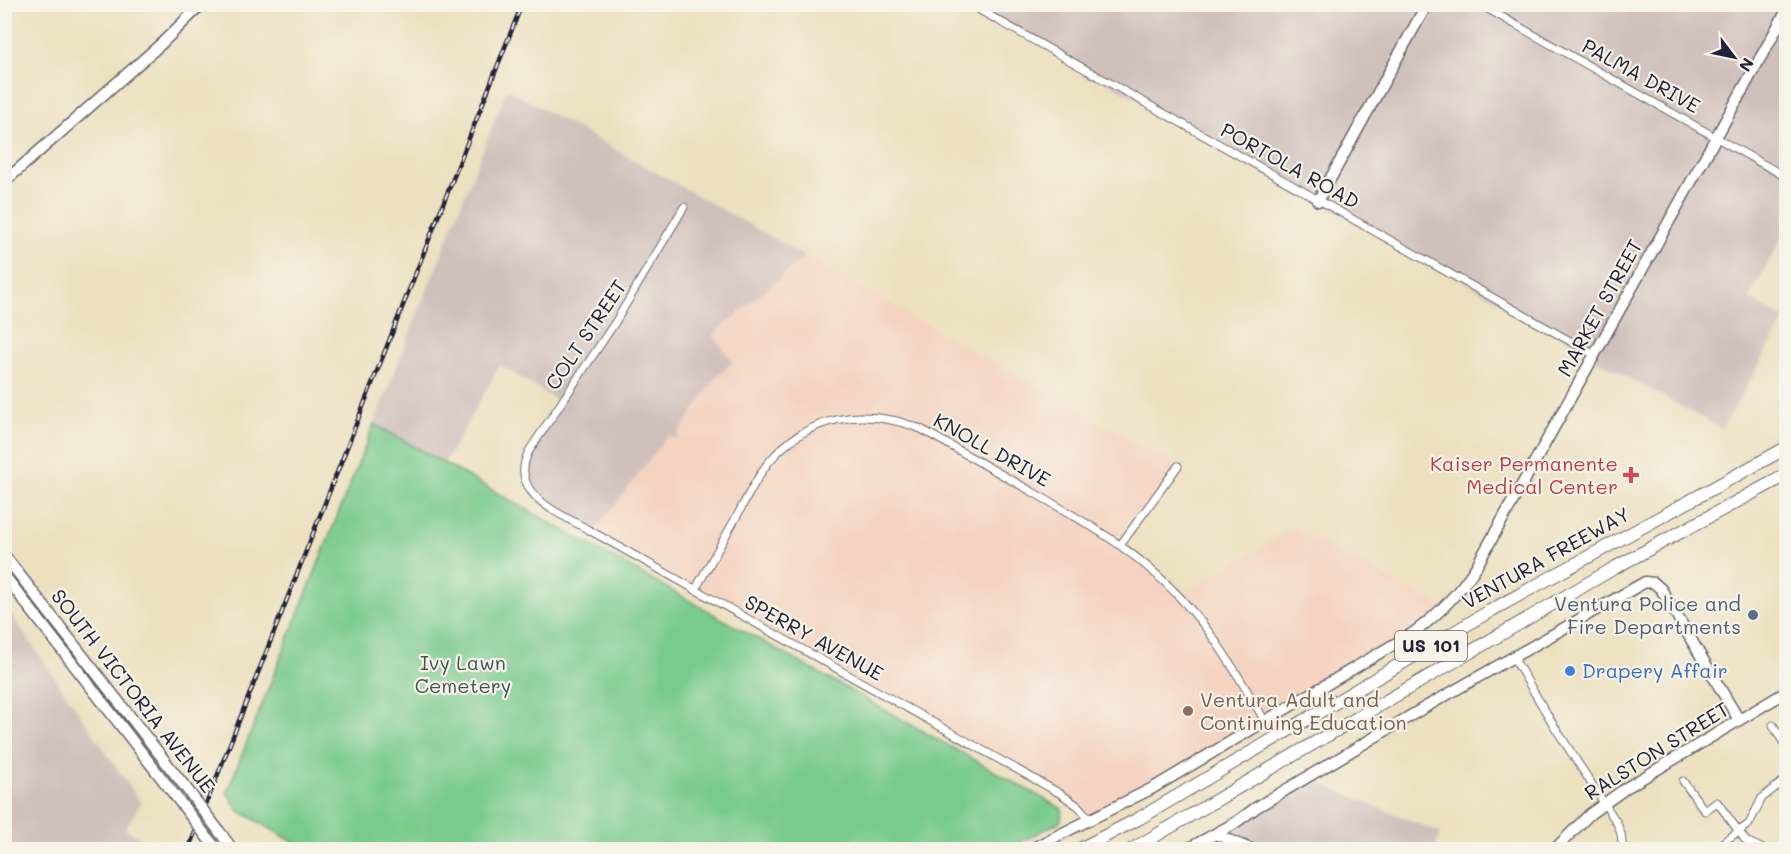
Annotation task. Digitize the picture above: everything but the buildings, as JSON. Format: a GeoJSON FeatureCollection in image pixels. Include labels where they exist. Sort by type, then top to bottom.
{"type":"FeatureCollection","features":[{"type":"Feature","properties":{"kind":"highway","name":"VENTURA FREEWAY"},"geometry":{"type":"LineString","coordinates":[[1078,849],[1149,813],[1500,606],[1786,448]]}},
{"type":"Feature","properties":{"kind":"highway","name":"US 101"},"geometry":{"type":"LineString","coordinates":[[1131,849],[1616,567],[1786,475]]}},
{"type":"Feature","properties":{"kind":"street"},"geometry":{"type":"LineString","coordinates":[[4,182],[161,44],[202,4]]}},
{"type":"Feature","properties":{"kind":"street","name":"PORTOLA ROAD"},"geometry":{"type":"LineString","coordinates":[[969,4],[1595,354]]}},
{"type":"Feature","properties":{"kind":"street"},"geometry":{"type":"LineString","coordinates":[[1318,201],[1427,4]]}},
{"type":"Feature","properties":{"kind":"street","name":"PALMA DRIVE"},"geometry":{"type":"LineString","coordinates":[[1479,4],[1786,177]]}},
{"type":"Feature","properties":{"kind":"street","name":"MARKET STREET"},"geometry":{"type":"LineString","coordinates":[[1029,849],[1153,788],[1400,640],[1436,614],[1462,588],[1476,567],[1786,12]]}},
{"type":"Feature","properties":{"kind":"street","name":"COLT STREET"},"geometry":{"type":"LineString","coordinates":[[526,482],[524,470],[529,451],[621,313],[684,207]]}},
{"type":"Feature","properties":{"kind":"street","name":"KNOLL DRIVE"},"geometry":{"type":"LineString","coordinates":[[695,590],[757,480],[779,451],[814,427],[856,417],[877,416],[896,420],[921,429],[1121,544],[1163,580],[1204,625],[1265,721]]}},
{"type":"Feature","properties":{"kind":"street"},"geometry":{"type":"LineString","coordinates":[[1121,544],[1178,466]]}},
{"type":"Feature","properties":{"kind":"street","name":"SPERRY AVENUE"},"geometry":{"type":"LineString","coordinates":[[526,482],[532,494],[543,504],[1061,794],[1078,806],[1090,819]]}},
{"type":"Feature","properties":{"kind":"street","name":"SOUTH VICTORIA AVENUE"},"geometry":{"type":"LineString","coordinates":[[4,555],[233,849]]}},
{"type":"Feature","properties":{"kind":"street","name":"SOUTH VICTORIA AVENUE"},"geometry":{"type":"LineString","coordinates":[[4,574],[215,847]]}},
{"type":"Feature","properties":{"kind":"street"},"geometry":{"type":"LineString","coordinates":[[1186,849],[1513,657],[1640,584],[1648,582],[1654,583],[1661,589],[1739,720]]}},
{"type":"Feature","properties":{"kind":"street"},"geometry":{"type":"LineString","coordinates":[[1513,657],[1617,823],[1623,849]]}},
{"type":"Feature","properties":{"kind":"street","name":"RALSTON STREET"},"geometry":{"type":"LineString","coordinates":[[1554,849],[1603,804],[1786,692]]}},
{"type":"Feature","properties":{"kind":"street"},"geometry":{"type":"LineString","coordinates":[[1773,725],[1786,747]]}},
{"type":"Feature","properties":{"kind":"street"},"geometry":{"type":"LineString","coordinates":[[1712,849],[1752,819],[1761,798],[1786,779]]}},
{"type":"Feature","properties":{"kind":"street"},"geometry":{"type":"LineString","coordinates":[[1683,781],[1705,811],[1717,802],[1746,841],[1763,849]]}},
{"type":"Feature","properties":{"kind":"street"},"geometry":{"type":"LineString","coordinates":[[1215,834],[1253,849]]}},
{"type":"Feature","properties":{"kind":"shaded area"},"geometry":{"type":"Polygon","coordinates":[[[969,5],[1786,5],[1786,230],[1749,298],[1785,319],[1722,429],[1593,358],[1595,355],[969,5]]]}},
{"type":"Feature","properties":{"kind":"shaded area"},"geometry":{"type":"Polygon","coordinates":[[[507,89],[805,256],[713,335],[733,362],[717,376],[675,439],[668,435],[594,533],[532,494],[525,464],[561,403],[500,365],[444,464],[374,424],[507,89]]]}},
{"type":"Feature","properties":{"kind":"shaded area"},"geometry":{"type":"Polygon","coordinates":[[[805,256],[1178,466],[1121,544],[1179,596],[1294,528],[1443,607],[1425,624],[1090,819],[1078,806],[594,533],[668,435],[675,439],[717,376],[733,362],[713,335],[805,256]]]}},
{"type":"Feature","properties":{"kind":"shaded area"},"geometry":{"type":"Polygon","coordinates":[[[4,604],[141,803],[125,829],[158,849],[5,849],[4,604]]]}},
{"type":"Feature","properties":{"kind":"shaded area"},"geometry":{"type":"Polygon","coordinates":[[[1306,778],[1441,833],[1434,850],[1253,849],[1215,834],[1306,778]]]}},
{"type":"Feature","properties":{"kind":"green space","name":"Ivy Lawn Cemetery"},"geometry":{"type":"Polygon","coordinates":[[[374,424],[1062,809],[1061,821],[1005,850],[307,850],[238,810],[227,792],[374,424]]]}},
{"type":"Feature","properties":{"kind":"railway"},"geometry":{"type":"LineString","coordinates":[[188,850],[522,4]]}},
{"type":"Feature","properties":{"kind":"place","name":"Kaiser Permanente Medical Center"},"geometry":{"type":"Point","coordinates":[1631,475]}},
{"type":"Feature","properties":{"kind":"place","name":"Ventura Police and Fire Departments"},"geometry":{"type":"Point","coordinates":[1753,615]}},
{"type":"Feature","properties":{"kind":"place","name":"Drapery Affair"},"geometry":{"type":"Point","coordinates":[1570,671]}},
{"type":"Feature","properties":{"kind":"place","name":"Ventura Adult and Continuing Education"},"geometry":{"type":"Point","coordinates":[1188,711]}}]}
